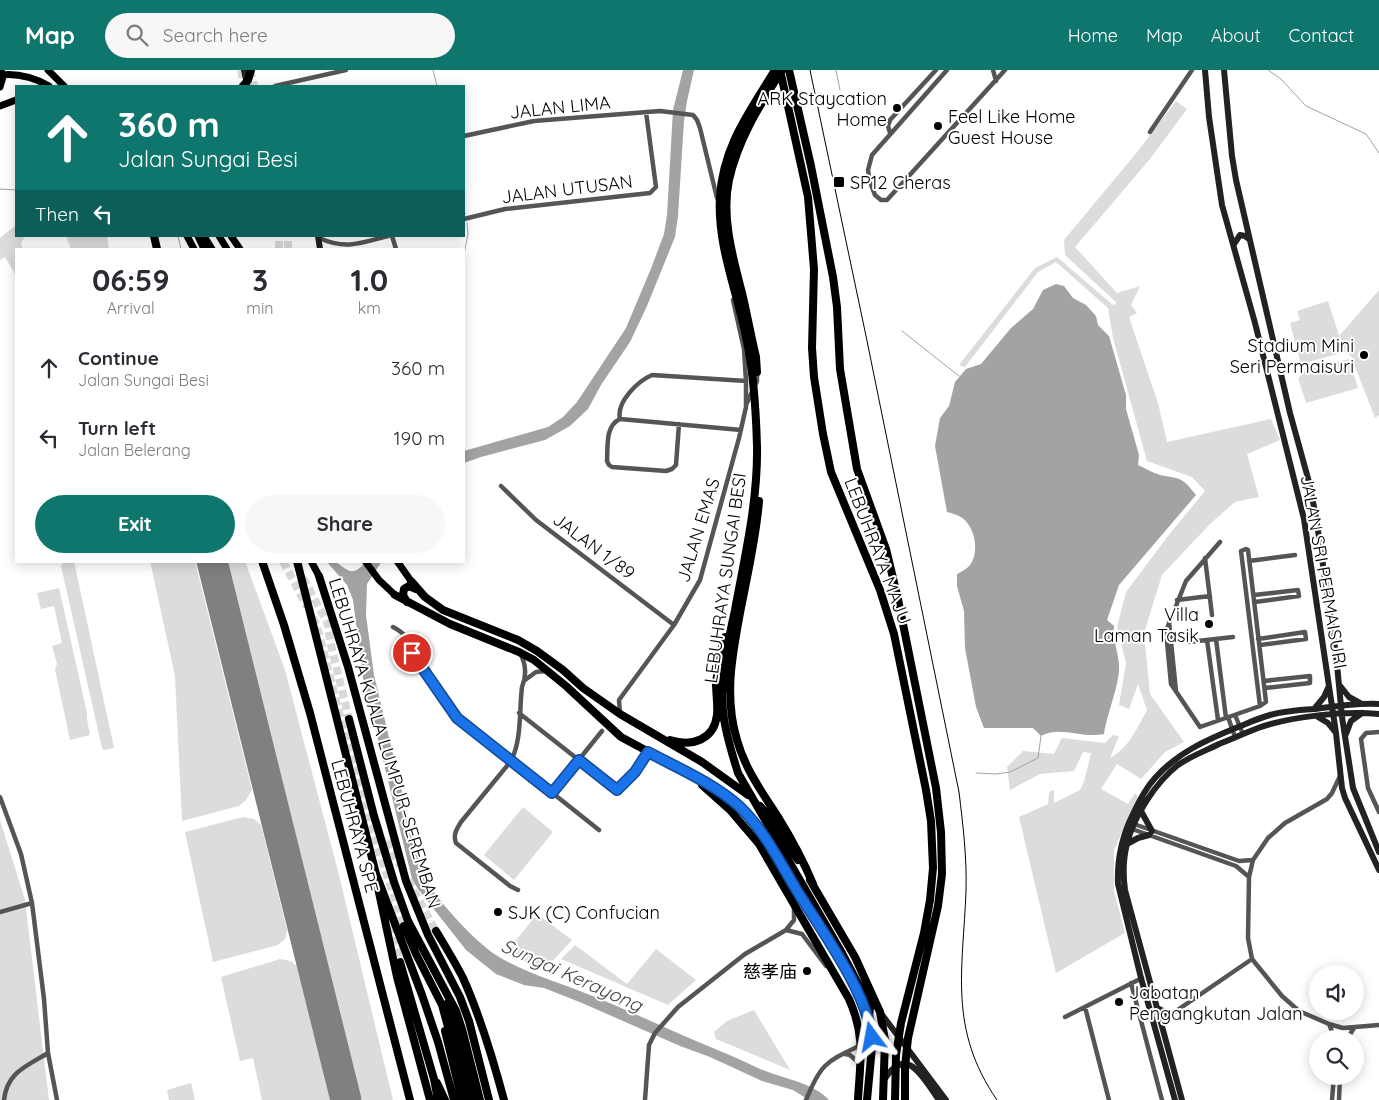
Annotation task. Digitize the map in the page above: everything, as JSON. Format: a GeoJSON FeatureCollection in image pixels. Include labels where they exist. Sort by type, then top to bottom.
{"type":"FeatureCollection","features":[{"type":"Feature","properties":{"kind":"highway"},"geometry":{"type":"LineString","coordinates":[[246,85],[252,70]]}},
{"type":"Feature","properties":{"kind":"highway","name":"LEBUHRAYA SUNGAI BESI"},"geometry":{"type":"LineString","coordinates":[[775,70],[735,136],[728,155],[720,197],[726,258],[751,365],[757,448],[754,500],[726,652],[723,710],[729,745],[738,773],[857,979],[870,1006],[869,1019],[872,1047],[867,1100]]}},
{"type":"Feature","properties":{"kind":"highway","name":"LEBUHRAYA SUNGAI BESI"},"geometry":{"type":"LineString","coordinates":[[781,70],[748,127],[728,181],[728,226],[732,254],[756,357],[760,455],[758,514],[732,658],[729,685],[731,715],[737,741],[746,766],[800,854],[813,884]]}},
{"type":"Feature","properties":{"kind":"highway","name":"LEBUHRAYA MAJU"},"geometry":{"type":"LineString","coordinates":[[781,70],[808,197],[814,269],[812,348],[814,377],[822,429],[831,472],[880,590],[894,634],[926,790],[932,829],[933,868],[930,900],[924,932],[901,1023],[896,1054],[896,1100]]}},
{"type":"Feature","properties":{"kind":"highway","name":"LEBUHRAYA MAJU"},"geometry":{"type":"LineString","coordinates":[[789,70],[811,166],[833,277],[837,307],[840,369],[857,469],[886,549],[898,599],[936,788],[941,832],[942,874],[938,906],[908,1038],[905,1067],[905,1100]]}},
{"type":"Feature","properties":{"kind":"highway","name":"LEBUHRAYA SPE"},"geometry":{"type":"LineString","coordinates":[[265,563],[288,624],[313,712],[412,1100]]}},
{"type":"Feature","properties":{"kind":"highway","name":"LEBUHRAYA KUALA LUMPUR–SEREMBAN"},"geometry":{"type":"LineString","coordinates":[[297,563],[376,874],[422,995],[438,1042],[454,1100]]}},
{"type":"Feature","properties":{"kind":"highway","name":"LEBUHRAYA KUALA LUMPUR–SEREMBAN"},"geometry":{"type":"LineString","coordinates":[[319,576],[348,666],[406,881],[428,935],[460,997],[469,1021],[489,1100]]}},
{"type":"Feature","properties":{"kind":"highway"},"geometry":{"type":"LineString","coordinates":[[411,581],[425,597],[443,610],[531,647],[620,714],[652,733],[680,743],[699,741],[715,724],[718,670],[724,640],[735,611]]}},
{"type":"Feature","properties":{"kind":"highway"},"geometry":{"type":"LineString","coordinates":[[408,603],[403,595],[404,589],[409,586],[418,590]]}},
{"type":"Feature","properties":{"kind":"highway"},"geometry":{"type":"LineString","coordinates":[[395,595],[450,624],[534,660],[621,737],[687,772],[726,796],[740,808],[768,843],[842,964],[869,1019]]}},
{"type":"Feature","properties":{"kind":"highway"},"geometry":{"type":"LineString","coordinates":[[349,720],[374,816],[394,882],[408,921],[456,1011],[480,1100]]}},
{"type":"Feature","properties":{"kind":"highway","name":"LEBUHRAYA SUNGAI BESI"},"geometry":{"type":"LineString","coordinates":[[652,733],[719,773],[756,801],[770,817],[813,884],[855,957],[880,1012],[885,1040],[883,1100]]}},
{"type":"Feature","properties":{"kind":"highway"},"geometry":{"type":"LineString","coordinates":[[687,772],[712,794],[759,844],[837,977],[857,1016],[862,1045],[857,1100]]}},
{"type":"Feature","properties":{"kind":"highway"},"geometry":{"type":"LineString","coordinates":[[374,816],[387,841]]}},
{"type":"Feature","properties":{"kind":"highway"},"geometry":{"type":"LineString","coordinates":[[376,874],[380,900],[398,977],[430,1100]]}},
{"type":"Feature","properties":{"kind":"highway"},"geometry":{"type":"LineString","coordinates":[[404,926],[442,1005],[468,1100]]}},
{"type":"Feature","properties":{"kind":"highway"},"geometry":{"type":"LineString","coordinates":[[436,931],[462,976],[480,1020],[504,1100]]}},
{"type":"Feature","properties":{"kind":"highway"},"geometry":{"type":"LineString","coordinates":[[400,962],[434,1079],[438,1100]]}},
{"type":"Feature","properties":{"kind":"highway"},"geometry":{"type":"LineString","coordinates":[[428,979],[445,1033],[462,1100]]}},
{"type":"Feature","properties":{"kind":"highway"},"geometry":{"type":"LineString","coordinates":[[444,991],[475,1100]]}},
{"type":"Feature","properties":{"kind":"highway"},"geometry":{"type":"LineString","coordinates":[[494,1063],[500,1100]]}},
{"type":"Feature","properties":{"kind":"highway"},"geometry":{"type":"LineString","coordinates":[[434,1079],[445,1100]]}},
{"type":"Feature","properties":{"kind":"main road"},"geometry":{"type":"LineString","coordinates":[[0,87],[3,78],[1,70]]}},
{"type":"Feature","properties":{"kind":"main road"},"geometry":{"type":"LineString","coordinates":[[50,70],[63,85]]}},
{"type":"Feature","properties":{"kind":"main road"},"geometry":{"type":"LineString","coordinates":[[26,71],[39,85]]}},
{"type":"Feature","properties":{"kind":"main road"},"geometry":{"type":"LineString","coordinates":[[0,75],[12,74],[33,78],[47,85]]}},
{"type":"Feature","properties":{"kind":"main road"},"geometry":{"type":"LineString","coordinates":[[0,106],[15,100]]}},
{"type":"Feature","properties":{"kind":"main road"},"geometry":{"type":"LineString","coordinates":[[205,237],[211,248]]}},
{"type":"Feature","properties":{"kind":"main road"},"geometry":{"type":"LineString","coordinates":[[231,237],[239,248]]}},
{"type":"Feature","properties":{"kind":"main road"},"geometry":{"type":"LineString","coordinates":[[315,563],[319,576]]}},
{"type":"Feature","properties":{"kind":"main road"},"geometry":{"type":"LineString","coordinates":[[367,563],[379,580],[395,595]]}},
{"type":"Feature","properties":{"kind":"main road"},"geometry":{"type":"LineString","coordinates":[[398,563],[411,581]]}},
{"type":"Feature","properties":{"kind":"street"},"geometry":{"type":"LineString","coordinates":[[244,70],[246,85]]}},
{"type":"Feature","properties":{"kind":"street"},"geometry":{"type":"LineString","coordinates":[[279,85],[346,70]]}},
{"type":"Feature","properties":{"kind":"street"},"geometry":{"type":"LineString","coordinates":[[890,133],[888,126],[890,120],[936,70]]}},
{"type":"Feature","properties":{"kind":"street"},"geometry":{"type":"LineString","coordinates":[[947,70],[872,155],[868,177],[875,195],[884,201],[887,200],[1006,70]]}},
{"type":"Feature","properties":{"kind":"street"},"geometry":{"type":"LineString","coordinates":[[993,70],[996,81]]}},
{"type":"Feature","properties":{"kind":"street"},"geometry":{"type":"LineString","coordinates":[[1150,132],[1192,70]]}},
{"type":"Feature","properties":{"kind":"street","name":"JALAN SRI PERMAISURI"},"geometry":{"type":"LineString","coordinates":[[1205,70],[1217,183],[1256,323],[1304,519],[1345,798],[1379,870]]}},
{"type":"Feature","properties":{"kind":"street","name":"JALAN SRI PERMAISURI"},"geometry":{"type":"LineString","coordinates":[[1224,70],[1232,156],[1290,412],[1309,482],[1316,517],[1340,686],[1345,736],[1355,796],[1379,852]]}},
{"type":"Feature","properties":{"kind":"street","name":"JALAN LIMA"},"geometry":{"type":"LineString","coordinates":[[465,136],[523,123],[660,111],[693,115]]}},
{"type":"Feature","properties":{"kind":"street","name":"JALAN UTUSAN"},"geometry":{"type":"LineString","coordinates":[[465,219],[504,209],[650,193],[656,187],[646,112]]}},
{"type":"Feature","properties":{"kind":"street","name":"JALAN EMAS"},"geometry":{"type":"LineString","coordinates":[[620,700],[674,624],[700,580],[746,406],[746,381],[742,341],[727,273],[716,191],[700,128],[693,115]]}},
{"type":"Feature","properties":{"kind":"street","name":"JALAN EMAS"},"geometry":{"type":"LineString","coordinates":[[716,191],[725,208],[756,341],[757,382],[746,406]]}},
{"type":"Feature","properties":{"kind":"street"},"geometry":{"type":"LineString","coordinates":[[1234,244],[1240,235],[1250,239]]}},
{"type":"Feature","properties":{"kind":"street"},"geometry":{"type":"LineString","coordinates":[[319,237],[340,246],[384,237]]}},
{"type":"Feature","properties":{"kind":"street"},"geometry":{"type":"LineString","coordinates":[[346,248],[352,245]]}},
{"type":"Feature","properties":{"kind":"street"},"geometry":{"type":"LineString","coordinates":[[620,419],[618,413],[626,398],[640,383],[652,375],[746,381]]}},
{"type":"Feature","properties":{"kind":"street"},"geometry":{"type":"LineString","coordinates":[[1279,420],[1284,423],[1287,422],[1290,412]]}},
{"type":"Feature","properties":{"kind":"street"},"geometry":{"type":"LineString","coordinates":[[679,424],[676,464],[672,469],[666,471],[612,467],[609,465],[607,461],[610,428],[614,422],[620,419],[679,424],[741,430]]}},
{"type":"Feature","properties":{"kind":"street","name":"JALAN 1/89"},"geometry":{"type":"LineString","coordinates":[[501,486],[536,520],[674,624]]}},
{"type":"Feature","properties":{"kind":"street"},"geometry":{"type":"LineString","coordinates":[[1220,542],[1186,580],[1169,621],[1176,692],[1200,727],[1227,717],[1238,720],[1362,703],[1379,704]]}},
{"type":"Feature","properties":{"kind":"street"},"geometry":{"type":"LineString","coordinates":[[1182,1100],[1141,978],[1118,884],[1118,860],[1147,788],[1172,761],[1186,750],[1231,726],[1266,702],[1266,688],[1248,550],[1243,549],[1241,551],[1260,706]]}},
{"type":"Feature","properties":{"kind":"street"},"geometry":{"type":"LineString","coordinates":[[1249,561],[1295,555]]}},
{"type":"Feature","properties":{"kind":"street"},"geometry":{"type":"LineString","coordinates":[[1206,558],[1212,615]]}},
{"type":"Feature","properties":{"kind":"street"},"geometry":{"type":"LineString","coordinates":[[1254,595],[1298,590],[1299,596],[1255,602]]}},
{"type":"Feature","properties":{"kind":"street"},"geometry":{"type":"LineString","coordinates":[[1177,600],[1210,596]]}},
{"type":"Feature","properties":{"kind":"street"},"geometry":{"type":"LineString","coordinates":[[393,627],[403,632],[408,638],[412,653],[452,713],[599,830]]}},
{"type":"Feature","properties":{"kind":"street"},"geometry":{"type":"LineString","coordinates":[[1251,640],[1305,632],[1306,639],[1260,645]]}},
{"type":"Feature","properties":{"kind":"street"},"geometry":{"type":"LineString","coordinates":[[1189,642],[1233,637]]}},
{"type":"Feature","properties":{"kind":"street"},"geometry":{"type":"LineString","coordinates":[[1216,639],[1227,717],[1235,737]]}},
{"type":"Feature","properties":{"kind":"street"},"geometry":{"type":"LineString","coordinates":[[1207,640],[1218,720]]}},
{"type":"Feature","properties":{"kind":"street"},"geometry":{"type":"LineString","coordinates":[[518,890],[510,886],[456,844],[454,838],[461,822],[511,761],[518,743],[519,713],[522,688],[525,680],[525,666],[519,652]]}},
{"type":"Feature","properties":{"kind":"street"},"geometry":{"type":"LineString","coordinates":[[525,680],[536,672],[548,671]]}},
{"type":"Feature","properties":{"kind":"street"},"geometry":{"type":"LineString","coordinates":[[1264,681],[1310,676],[1310,683],[1266,688]]}},
{"type":"Feature","properties":{"kind":"street"},"geometry":{"type":"LineString","coordinates":[[1314,709],[1324,697],[1329,686]]}},
{"type":"Feature","properties":{"kind":"street"},"geometry":{"type":"LineString","coordinates":[[1340,686],[1350,698],[1362,703]]}},
{"type":"Feature","properties":{"kind":"street"},"geometry":{"type":"LineString","coordinates":[[605,704],[620,700],[620,714]]}},
{"type":"Feature","properties":{"kind":"street"},"geometry":{"type":"LineString","coordinates":[[1345,736],[1351,721],[1363,712]]}},
{"type":"Feature","properties":{"kind":"street"},"geometry":{"type":"LineString","coordinates":[[1175,1100],[1158,1024],[1157,1008],[1125,890],[1123,871],[1126,845],[1131,826],[1152,793],[1177,766],[1194,755],[1235,737],[1279,722],[1342,713],[1363,712],[1379,714]]}},
{"type":"Feature","properties":{"kind":"street"},"geometry":{"type":"LineString","coordinates":[[519,713],[617,790],[635,772],[648,752]]}},
{"type":"Feature","properties":{"kind":"street"},"geometry":{"type":"LineString","coordinates":[[1317,716],[1328,723],[1336,733]]}},
{"type":"Feature","properties":{"kind":"street"},"geometry":{"type":"LineString","coordinates":[[1238,720],[1243,734]]}},
{"type":"Feature","properties":{"kind":"street"},"geometry":{"type":"LineString","coordinates":[[552,793],[602,731]]}},
{"type":"Feature","properties":{"kind":"street"},"geometry":{"type":"LineString","coordinates":[[1379,732],[1366,733],[1362,739],[1368,788],[1379,812]]}},
{"type":"Feature","properties":{"kind":"street"},"geometry":{"type":"LineString","coordinates":[[1341,774],[1327,799],[1285,824],[1268,838],[1253,860],[1249,877],[1248,938],[1252,959],[1282,996],[1300,1011],[1343,1028],[1379,1025]]}},
{"type":"Feature","properties":{"kind":"street"},"geometry":{"type":"LineString","coordinates":[[0,797],[21,854],[32,904],[44,999],[48,1053],[57,1100]]}},
{"type":"Feature","properties":{"kind":"street"},"geometry":{"type":"LineString","coordinates":[[1141,811],[1151,833]]}},
{"type":"Feature","properties":{"kind":"street"},"geometry":{"type":"LineString","coordinates":[[1131,826],[1239,861],[1253,860]]}},
{"type":"Feature","properties":{"kind":"street"},"geometry":{"type":"LineString","coordinates":[[1126,845],[1151,833],[1236,866],[1249,877]]}},
{"type":"Feature","properties":{"kind":"street"},"geometry":{"type":"LineString","coordinates":[[0,912],[32,904]]}},
{"type":"Feature","properties":{"kind":"street"},"geometry":{"type":"LineString","coordinates":[[645,1100],[649,1045],[655,1033],[678,1007],[745,954],[786,930],[794,920],[794,904]]}},
{"type":"Feature","properties":{"kind":"street"},"geometry":{"type":"LineString","coordinates":[[786,930],[802,934],[832,974],[837,977]]}},
{"type":"Feature","properties":{"kind":"street"},"geometry":{"type":"LineString","coordinates":[[1158,1024],[1252,959]]}},
{"type":"Feature","properties":{"kind":"street"},"geometry":{"type":"LineString","coordinates":[[1065,1017],[1148,975]]}},
{"type":"Feature","properties":{"kind":"street"},"geometry":{"type":"LineString","coordinates":[[1131,984],[1162,1100]]}},
{"type":"Feature","properties":{"kind":"street"},"geometry":{"type":"LineString","coordinates":[[1085,1007],[1109,1100]]}},
{"type":"Feature","properties":{"kind":"street"},"geometry":{"type":"LineString","coordinates":[[1157,1008],[1171,1015]]}},
{"type":"Feature","properties":{"kind":"street"},"geometry":{"type":"LineString","coordinates":[[880,1012],[941,1099]]}},
{"type":"Feature","properties":{"kind":"street"},"geometry":{"type":"LineString","coordinates":[[1329,1024],[1331,1030]]}},
{"type":"Feature","properties":{"kind":"street"},"geometry":{"type":"LineString","coordinates":[[806,1100],[824,1065],[862,1045]]}},
{"type":"Feature","properties":{"kind":"street"},"geometry":{"type":"LineString","coordinates":[[4,1098],[7,1085],[12,1077],[48,1053]]}},
{"type":"Feature","properties":{"kind":"street"},"geometry":{"type":"LineString","coordinates":[[844,1054],[850,1055],[860,1064]]}},
{"type":"Feature","properties":{"kind":"street"},"geometry":{"type":"LineString","coordinates":[[883,1081],[892,1068],[906,1062],[911,1064],[941,1099]]}},
{"type":"Feature","properties":{"kind":"street"},"geometry":{"type":"LineString","coordinates":[[1332,1100],[1333,1085]]}},
{"type":"Feature","properties":{"kind":"street"},"geometry":{"type":"LineString","coordinates":[[1339,1100],[1340,1085]]}},
{"type":"Feature","properties":{"kind":"street"},"geometry":{"type":"LineString","coordinates":[[0,1092],[4,1098]]}},
{"type":"Feature","properties":{"kind":"shaded area"},"geometry":{"type":"Polygon","coordinates":[[[683,70],[694,70],[684,121],[675,237],[630,342],[601,385],[588,409],[570,426],[545,440],[465,463],[465,451],[548,427],[563,417],[577,402],[626,328],[664,234],[667,215],[673,110],[683,70]]]}},
{"type":"Feature","properties":{"kind":"shaded area"},"geometry":{"type":"Polygon","coordinates":[[[1176,101],[1187,109],[1150,159],[1075,247],[1117,293],[1140,286],[1131,305],[1137,313],[1129,317],[1158,403],[1167,442],[1271,419],[1280,440],[1247,454],[1259,497],[1235,502],[1211,523],[1162,575],[1144,633],[1150,694],[1184,742],[1165,752],[1141,779],[1117,764],[1101,789],[1128,804],[1135,793],[1138,797],[1114,850],[1114,891],[1125,933],[1056,973],[1019,817],[1048,804],[1049,792],[1054,790],[1054,803],[1080,790],[1084,782],[1091,753],[1083,752],[1074,771],[1040,774],[1010,790],[1007,767],[1023,751],[1054,754],[1062,738],[1105,743],[1113,735],[1119,736],[1110,758],[1117,754],[1132,737],[1147,710],[1138,684],[1129,709],[1119,705],[1126,663],[1117,627],[1126,592],[1205,491],[1192,477],[1147,461],[1113,338],[1108,308],[1056,262],[1038,272],[965,367],[959,365],[1035,268],[1057,257],[1113,305],[1117,303],[1065,255],[1064,240],[1138,151],[1176,101]]]}},
{"type":"Feature","properties":{"kind":"shaded area"},"geometry":{"type":"Polygon","coordinates":[[[15,226],[15,237],[24,237],[21,243],[23,248],[15,248],[15,274],[5,257],[0,260],[0,238],[15,226]]]}},
{"type":"Feature","properties":{"kind":"shaded area"},"geometry":{"type":"Polygon","coordinates":[[[66,237],[107,237],[109,248],[71,248],[66,237]]]}},
{"type":"Feature","properties":{"kind":"shaded area"},"geometry":{"type":"Polygon","coordinates":[[[1056,284],[1064,286],[1073,298],[1086,305],[1096,316],[1098,325],[1109,336],[1126,395],[1126,409],[1139,455],[1138,465],[1157,474],[1181,480],[1196,495],[1119,585],[1107,620],[1114,626],[1119,665],[1118,681],[1104,734],[1096,735],[1055,732],[1041,736],[1033,728],[984,728],[976,707],[965,648],[964,611],[957,586],[957,574],[969,566],[973,559],[975,553],[974,538],[969,525],[964,520],[958,515],[947,512],[935,446],[940,418],[949,406],[955,382],[966,369],[981,364],[1011,328],[1033,309],[1043,290],[1056,284]]]}},
{"type":"Feature","properties":{"kind":"shaded area"},"geometry":{"type":"Polygon","coordinates":[[[1379,290],[1379,415],[1375,418],[1351,356],[1345,352],[1301,364],[1290,323],[1300,320],[1297,311],[1328,301],[1342,344],[1340,335],[1379,290]]]}},
{"type":"Feature","properties":{"kind":"shaded area"},"geometry":{"type":"Polygon","coordinates":[[[1349,359],[1358,388],[1306,403],[1298,378],[1302,375],[1301,372],[1349,359]]]}},
{"type":"Feature","properties":{"kind":"shaded area"},"geometry":{"type":"Polygon","coordinates":[[[63,563],[74,563],[114,748],[104,750],[102,748],[61,566],[63,563]]]}},
{"type":"Feature","properties":{"kind":"shaded area"},"geometry":{"type":"Polygon","coordinates":[[[150,563],[195,563],[252,790],[246,800],[239,806],[182,821],[175,676],[150,563]]]}},
{"type":"Feature","properties":{"kind":"shaded area"},"geometry":{"type":"Polygon","coordinates":[[[228,563],[246,563],[285,670],[339,875],[393,1100],[362,1100],[228,563]]]}},
{"type":"Feature","properties":{"kind":"shaded area"},"geometry":{"type":"Polygon","coordinates":[[[328,563],[338,563],[348,570],[355,571],[365,563],[381,563],[367,584],[366,615],[374,675],[421,871],[433,891],[454,916],[487,949],[518,967],[578,990],[760,1069],[806,1085],[823,1094],[829,1100],[809,1100],[793,1090],[762,1081],[582,1003],[544,988],[524,985],[496,974],[466,950],[412,879],[363,678],[353,600],[347,585],[328,563]]]}},
{"type":"Feature","properties":{"kind":"shaded area"},"geometry":{"type":"Polygon","coordinates":[[[59,588],[87,713],[90,735],[70,740],[55,669],[57,664],[52,646],[62,643],[54,606],[41,609],[37,593],[59,588]]]}},
{"type":"Feature","properties":{"kind":"shaded area"},"geometry":{"type":"Polygon","coordinates":[[[523,807],[553,832],[514,880],[484,855],[523,807]]]}},
{"type":"Feature","properties":{"kind":"shaded area"},"geometry":{"type":"Polygon","coordinates":[[[243,817],[254,819],[261,825],[287,930],[285,939],[278,945],[213,962],[185,832],[243,817]]]}},
{"type":"Feature","properties":{"kind":"shaded area"},"geometry":{"type":"Polygon","coordinates":[[[0,820],[25,900],[49,1100],[0,1100],[0,820]]]}},
{"type":"Feature","properties":{"kind":"shaded area"},"geometry":{"type":"Polygon","coordinates":[[[537,914],[572,940],[546,968],[505,954],[537,914]]]}},
{"type":"Feature","properties":{"kind":"shaded area"},"geometry":{"type":"Polygon","coordinates":[[[575,945],[627,984],[656,949],[696,980],[668,1005],[561,959],[575,945]]]}},
{"type":"Feature","properties":{"kind":"shaded area"},"geometry":{"type":"Polygon","coordinates":[[[280,959],[291,961],[298,967],[331,1100],[262,1100],[253,1058],[240,1061],[221,977],[280,959]]]}},
{"type":"Feature","properties":{"kind":"shaded area"},"geometry":{"type":"Polygon","coordinates":[[[754,1010],[790,1070],[716,1039],[714,1032],[727,1021],[754,1010]]]}},
{"type":"Feature","properties":{"kind":"shaded area"},"geometry":{"type":"Polygon","coordinates":[[[191,1083],[195,1100],[169,1100],[167,1090],[191,1083]]]}},
{"type":"Feature","properties":{"kind":"waterway"},"geometry":{"type":"LineString","coordinates":[[433,70],[437,85]]}},
{"type":"Feature","properties":{"kind":"waterway"},"geometry":{"type":"LineString","coordinates":[[836,70],[840,90]]}},
{"type":"Feature","properties":{"kind":"waterway"},"geometry":{"type":"LineString","coordinates":[[1268,70],[1281,79],[1306,106],[1366,134],[1379,153]]}},
{"type":"Feature","properties":{"kind":"waterway"},"geometry":{"type":"LineString","coordinates":[[0,189],[15,190]]}},
{"type":"Feature","properties":{"kind":"waterway"},"geometry":{"type":"LineString","coordinates":[[465,250],[468,234],[467,223]]}},
{"type":"Feature","properties":{"kind":"waterway"},"geometry":{"type":"LineString","coordinates":[[178,237],[181,248]]}},
{"type":"Feature","properties":{"kind":"waterway"},"geometry":{"type":"LineString","coordinates":[[902,331],[959,376]]}},
{"type":"Feature","properties":{"kind":"waterway"},"geometry":{"type":"LineString","coordinates":[[976,773],[996,774],[1010,772],[1038,758],[1041,736]]}},
{"type":"Feature","properties":{"kind":"runway"},"geometry":{"type":"LineString","coordinates":[[212,563],[346,1100]]}},
{"type":"Feature","properties":{"kind":"tunnel"},"geometry":{"type":"LineString","coordinates":[[241,70],[244,85]]}},
{"type":"Feature","properties":{"kind":"tunnel"},"geometry":{"type":"LineString","coordinates":[[250,70],[254,85]]}},
{"type":"Feature","properties":{"kind":"tunnel"},"geometry":{"type":"LineString","coordinates":[[279,237],[279,248]]}},
{"type":"Feature","properties":{"kind":"tunnel"},"geometry":{"type":"LineString","coordinates":[[288,237],[288,248]]}},
{"type":"Feature","properties":{"kind":"tunnel"},"geometry":{"type":"LineString","coordinates":[[284,563],[307,607]]}},
{"type":"Feature","properties":{"kind":"tunnel"},"geometry":{"type":"LineString","coordinates":[[303,578],[327,622],[349,719]]}},
{"type":"Feature","properties":{"kind":"tunnel"},"geometry":{"type":"LineString","coordinates":[[313,617],[374,837],[404,926]]}},
{"type":"Feature","properties":{"kind":"tunnel"},"geometry":{"type":"LineString","coordinates":[[387,841],[400,866]]}},
{"type":"Feature","properties":{"kind":"tunnel"},"geometry":{"type":"LineString","coordinates":[[408,880],[436,931]]}},
{"type":"Feature","properties":{"kind":"tunnel"},"geometry":{"type":"LineString","coordinates":[[387,914],[400,962]]}},
{"type":"Feature","properties":{"kind":"tram line"},"geometry":{"type":"LineString","coordinates":[[810,70],[959,792],[966,866],[962,973],[962,999],[965,1024],[971,1048],[981,1074],[997,1100]]}},
{"type":"Feature","properties":{"kind":"place","name":"ARK Staycation Home"},"geometry":{"type":"Point","coordinates":[897,108]}},
{"type":"Feature","properties":{"kind":"place","name":"Feel Like Home Guest House"},"geometry":{"type":"Point","coordinates":[938,126]}},
{"type":"Feature","properties":{"kind":"place","name":"SP12 Cheras"},"geometry":{"type":"Point","coordinates":[839,182]}},
{"type":"Feature","properties":{"kind":"place","name":"Stadium Mini Seri Permaisuri"},"geometry":{"type":"Point","coordinates":[1364,355]}},
{"type":"Feature","properties":{"kind":"place","name":"Villa Laman Tasik"},"geometry":{"type":"Point","coordinates":[1209,624]}},
{"type":"Feature","properties":{"kind":"place","name":"SJK (C) Confucian"},"geometry":{"type":"Point","coordinates":[498,912]}},
{"type":"Feature","properties":{"kind":"place","name":"慈孝庙"},"geometry":{"type":"Point","coordinates":[807,971]}},
{"type":"Feature","properties":{"kind":"place","name":"Jabatan Pengangkutan Jalan"},"geometry":{"type":"Point","coordinates":[1119,1002]}},
{"type":"Feature","properties":{"kind":"route"},"geometry":{"type":"LineString","coordinates":[[412,653],[457,718],[552,793],[579,760],[617,790],[644,761],[648,752],[687,772],[726,796],[740,808],[768,843],[842,964],[869,1019],[872,1037]]}},
{"type":"Feature","properties":{"kind":"water label","name":"Sungai Kerayong"},"geometry":{"type":"Point","coordinates":[572,975]}}]}
